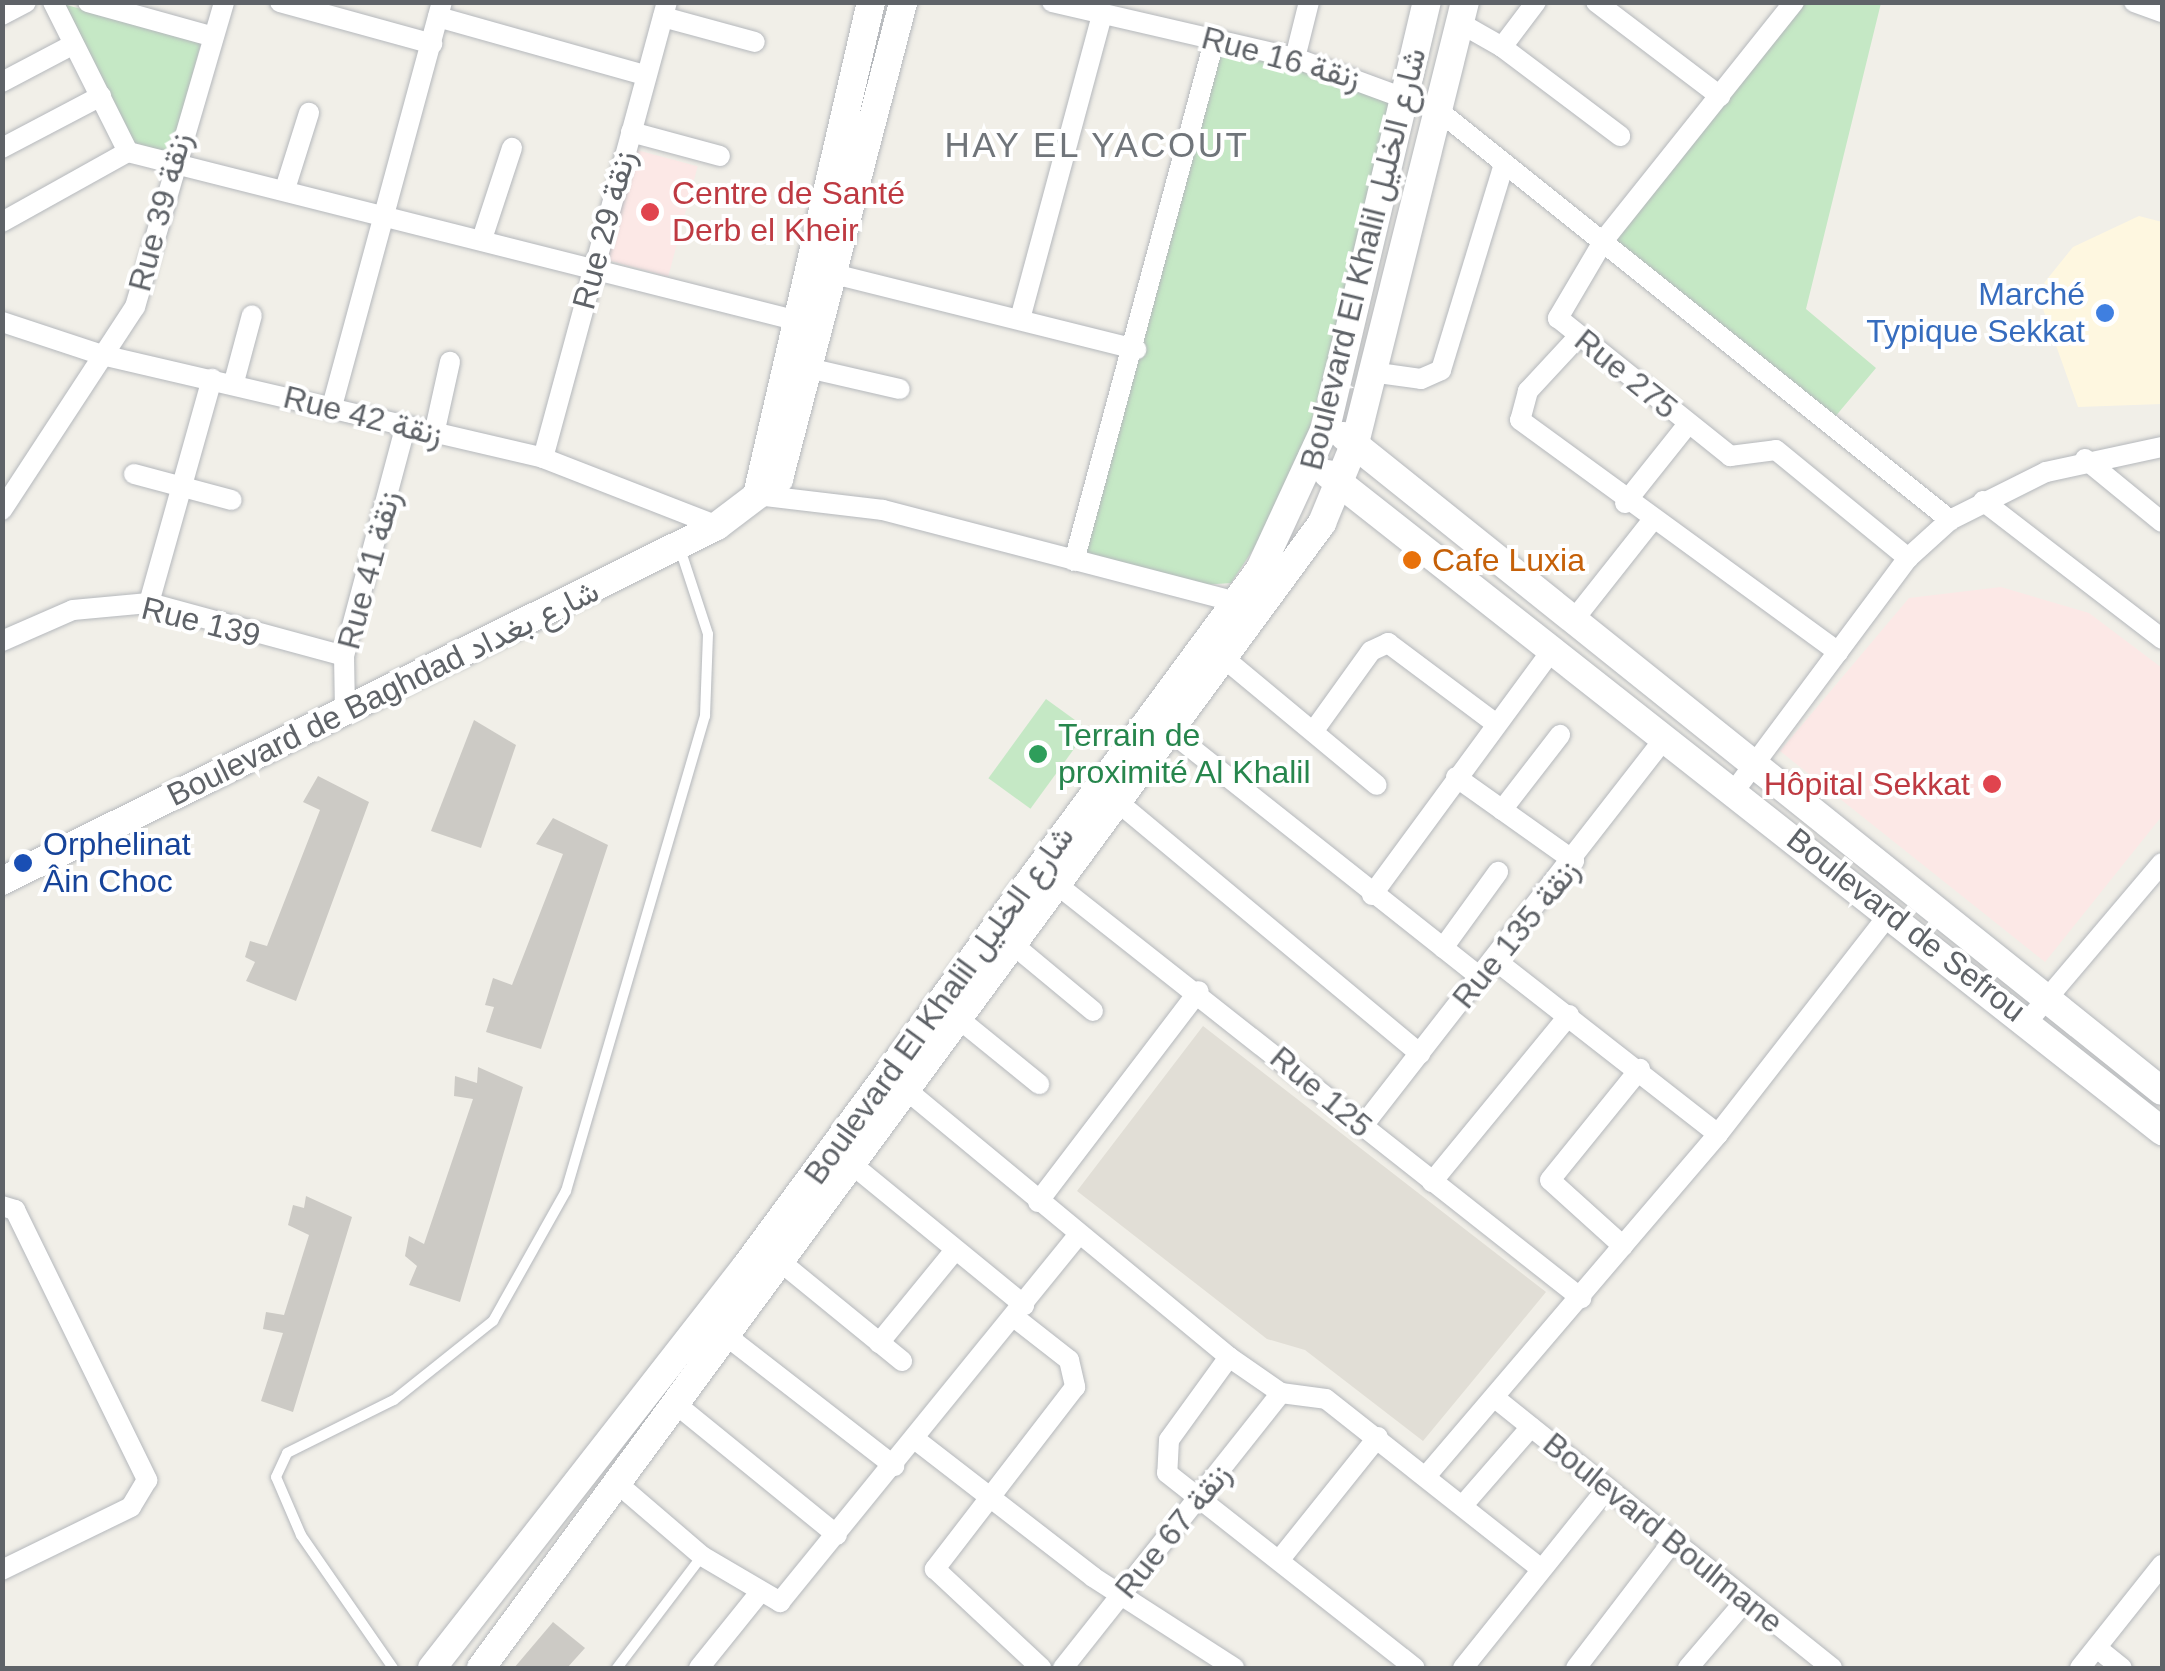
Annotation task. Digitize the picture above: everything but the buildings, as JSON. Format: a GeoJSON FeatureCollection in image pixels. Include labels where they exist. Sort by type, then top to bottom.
{"type":"FeatureCollection","features":[{"type":"Feature","properties":{"kind":"street"},"geometry":{"type":"LineString","coordinates":[[2,15],[26,2]]}},
{"type":"Feature","properties":{"kind":"street"},"geometry":{"type":"LineString","coordinates":[[54,2],[128,152]]}},
{"type":"Feature","properties":{"kind":"street"},"geometry":{"type":"LineString","coordinates":[[88,2],[208,35]]}},
{"type":"Feature","properties":{"kind":"street","name":"Rue 39 زنقة"},"geometry":{"type":"LineString","coordinates":[[2,510],[135,307],[208,35],[224,2]]}},
{"type":"Feature","properties":{"kind":"street"},"geometry":{"type":"LineString","coordinates":[[280,2],[432,44]]}},
{"type":"Feature","properties":{"kind":"street","name":"Boulevard de Baghdad شارع بغداد"},"geometry":{"type":"LineString","coordinates":[[757,495],[819,270],[871,2]]}},
{"type":"Feature","properties":{"kind":"street","name":"Boulevard de Baghdad شارع بغداد"},"geometry":{"type":"LineString","coordinates":[[819,270],[903,2]]}},
{"type":"Feature","properties":{"kind":"street","name":"Rue 16 زنقة"},"geometry":{"type":"LineString","coordinates":[[1052,2],[1295,58],[1407,94],[1439,111],[1950,520]]}},
{"type":"Feature","properties":{"kind":"street"},"geometry":{"type":"LineString","coordinates":[[1295,58],[1310,2]]}},
{"type":"Feature","properties":{"kind":"street","name":"Boulevard El Khalil شارع الخليل"},"geometry":{"type":"LineString","coordinates":[[432,1668],[705,1320],[899,1084],[1229,612],[1314,466],[1427,2]]}},
{"type":"Feature","properties":{"kind":"street"},"geometry":{"type":"LineString","coordinates":[[1502,47],[1536,2]]}},
{"type":"Feature","properties":{"kind":"street"},"geometry":{"type":"LineString","coordinates":[[1596,2],[1720,96]]}},
{"type":"Feature","properties":{"kind":"street"},"geometry":{"type":"LineString","coordinates":[[1604,240],[1794,2]]}},
{"type":"Feature","properties":{"kind":"street"},"geometry":{"type":"LineString","coordinates":[[2134,2],[2162,12]]}},
{"type":"Feature","properties":{"kind":"street"},"geometry":{"type":"LineString","coordinates":[[331,410],[388,216],[440,10],[644,75]]}},
{"type":"Feature","properties":{"kind":"street"},"geometry":{"type":"LineString","coordinates":[[666,10],[754,42]]}},
{"type":"Feature","properties":{"kind":"street","name":"Rue 29 زنقة"},"geometry":{"type":"LineString","coordinates":[[543,458],[644,75],[666,10]]}},
{"type":"Feature","properties":{"kind":"street"},"geometry":{"type":"LineString","coordinates":[[1463,13],[1620,136]]}},
{"type":"Feature","properties":{"kind":"street","name":"Boulevard El Khalil شارع الخليل"},"geometry":{"type":"LineString","coordinates":[[480,1668],[854,1166],[899,1084],[964,1023],[1119,803],[1293,572],[1342,482],[1355,443],[1463,13]]}},
{"type":"Feature","properties":{"kind":"street"},"geometry":{"type":"LineString","coordinates":[[1020,320],[1102,15]]}},
{"type":"Feature","properties":{"kind":"street"},"geometry":{"type":"LineString","coordinates":[[1074,562],[1136,349],[1215,38]]}},
{"type":"Feature","properties":{"kind":"street"},"geometry":{"type":"LineString","coordinates":[[2,82],[74,44]]}},
{"type":"Feature","properties":{"kind":"street"},"geometry":{"type":"LineString","coordinates":[[2,148],[100,96]]}},
{"type":"Feature","properties":{"kind":"street"},"geometry":{"type":"LineString","coordinates":[[285,190],[309,113]]}},
{"type":"Feature","properties":{"kind":"street"},"geometry":{"type":"LineString","coordinates":[[631,132],[720,156]]}},
{"type":"Feature","properties":{"kind":"street"},"geometry":{"type":"LineString","coordinates":[[482,239],[512,148]]}},
{"type":"Feature","properties":{"kind":"street"},"geometry":{"type":"LineString","coordinates":[[2,222],[128,152],[806,323]]}},
{"type":"Feature","properties":{"kind":"street"},"geometry":{"type":"LineString","coordinates":[[1371,372],[1422,379],[1441,370],[1504,164]]}},
{"type":"Feature","properties":{"kind":"street","name":"Rue 275"},"geometry":{"type":"LineString","coordinates":[[1604,240],[1564,300],[1558,318],[1711,442],[1738,459],[1776,450],[1908,558]]}},
{"type":"Feature","properties":{"kind":"street"},"geometry":{"type":"LineString","coordinates":[[819,270],[1136,349]]}},
{"type":"Feature","properties":{"kind":"street"},"geometry":{"type":"LineString","coordinates":[[234,382],[252,315]]}},
{"type":"Feature","properties":{"kind":"street","name":"Rue 42 زنقة"},"geometry":{"type":"LineString","coordinates":[[2,322],[102,354],[234,382],[405,429],[543,458],[717,526]]}},
{"type":"Feature","properties":{"kind":"street","name":"Boulevard de Baghdad شارع بغداد"},"geometry":{"type":"LineString","coordinates":[[2,881],[717,526],[779,479],[808,368],[806,323]]}},
{"type":"Feature","properties":{"kind":"street"},"geometry":{"type":"LineString","coordinates":[[1578,336],[1528,391],[1520,420],[1651,522],[1838,652]]}},
{"type":"Feature","properties":{"kind":"street"},"geometry":{"type":"LineString","coordinates":[[434,434],[450,362]]}},
{"type":"Feature","properties":{"kind":"street"},"geometry":{"type":"LineString","coordinates":[[808,368],[900,389]]}},
{"type":"Feature","properties":{"kind":"street"},"geometry":{"type":"LineString","coordinates":[[149,603],[178,486],[212,379]]}},
{"type":"Feature","properties":{"kind":"street","name":"Boulevard de Sefrou"},"geometry":{"type":"LineString","coordinates":[[1327,424],[2161,1088]]}},
{"type":"Feature","properties":{"kind":"street"},"geometry":{"type":"LineString","coordinates":[[1625,503],[1688,424]]}},
{"type":"Feature","properties":{"kind":"street","name":"Rue 41 زنقة"},"geometry":{"type":"LineString","coordinates":[[344,712],[344,656],[405,429]]}},
{"type":"Feature","properties":{"kind":"street"},"geometry":{"type":"LineString","coordinates":[[1735,790],[1908,558],[1950,520],[1982,501],[2085,460],[2162,447]]}},
{"type":"Feature","properties":{"kind":"street"},"geometry":{"type":"LineString","coordinates":[[2085,460],[2162,522]]}},
{"type":"Feature","properties":{"kind":"street","name":"Boulevard de Sefrou"},"geometry":{"type":"LineString","coordinates":[[1314,466],[1342,482],[1550,652],[1735,790],[2162,1131]]}},
{"type":"Feature","properties":{"kind":"street"},"geometry":{"type":"LineString","coordinates":[[134,474],[232,500]]}},
{"type":"Feature","properties":{"kind":"street"},"geometry":{"type":"LineString","coordinates":[[757,495],[884,510],[1175,588],[1229,612]]}},
{"type":"Feature","properties":{"kind":"street"},"geometry":{"type":"LineString","coordinates":[[1982,501],[2162,639]]}},
{"type":"Feature","properties":{"kind":"street"},"geometry":{"type":"LineString","coordinates":[[1572,622],[1651,522]]}},
{"type":"Feature","properties":{"kind":"street","name":"Rue 139"},"geometry":{"type":"LineString","coordinates":[[2,641],[73,610],[149,603],[344,656]]}},
{"type":"Feature","properties":{"kind":"street"},"geometry":{"type":"LineString","coordinates":[[1315,728],[1370,651],[1396,644],[1495,722]]}},
{"type":"Feature","properties":{"kind":"street"},"geometry":{"type":"LineString","coordinates":[[1372,895],[1495,722],[1550,652]]}},
{"type":"Feature","properties":{"kind":"street"},"geometry":{"type":"LineString","coordinates":[[1225,659],[1315,728],[1377,785]]}},
{"type":"Feature","properties":{"kind":"street"},"geometry":{"type":"LineString","coordinates":[[1171,732],[1480,978]]}},
{"type":"Feature","properties":{"kind":"street"},"geometry":{"type":"LineString","coordinates":[[1502,810],[1560,735]]}},
{"type":"Feature","properties":{"kind":"street","name":"Rue 135 زنقة"},"geometry":{"type":"LineString","coordinates":[[1362,1128],[1574,861],[1666,737]]}},
{"type":"Feature","properties":{"kind":"street"},"geometry":{"type":"LineString","coordinates":[[1456,777],[1574,861]]}},
{"type":"Feature","properties":{"kind":"street"},"geometry":{"type":"LineString","coordinates":[[1119,803],[1420,1054]]}},
{"type":"Feature","properties":{"kind":"street"},"geometry":{"type":"LineString","coordinates":[[2028,1021],[2162,863]]}},
{"type":"Feature","properties":{"kind":"street"},"geometry":{"type":"LineString","coordinates":[[1443,948],[1498,872]]}},
{"type":"Feature","properties":{"kind":"street","name":"Rue 125"},"geometry":{"type":"LineString","coordinates":[[1060,887],[1198,991],[1362,1128],[1581,1298]]}},
{"type":"Feature","properties":{"kind":"street"},"geometry":{"type":"LineString","coordinates":[[1912,934],[1931,906]]}},
{"type":"Feature","properties":{"kind":"street"},"geometry":{"type":"LineString","coordinates":[[1428,1475],[1718,1134],[1888,916]]}},
{"type":"Feature","properties":{"kind":"street"},"geometry":{"type":"LineString","coordinates":[[1016,947],[1093,1011]]}},
{"type":"Feature","properties":{"kind":"street"},"geometry":{"type":"LineString","coordinates":[[1495,960],[1640,1069],[1718,1134]]}},
{"type":"Feature","properties":{"kind":"street"},"geometry":{"type":"LineString","coordinates":[[1038,1202],[1198,991]]}},
{"type":"Feature","properties":{"kind":"street"},"geometry":{"type":"LineString","coordinates":[[1432,1182],[1568,1015]]}},
{"type":"Feature","properties":{"kind":"street"},"geometry":{"type":"LineString","coordinates":[[964,1023],[1039,1084]]}},
{"type":"Feature","properties":{"kind":"street"},"geometry":{"type":"LineString","coordinates":[[1623,1246],[1559,1196],[1554,1172],[1640,1069]]}},
{"type":"Feature","properties":{"kind":"street"},"geometry":{"type":"LineString","coordinates":[[899,1084],[1077,1236],[1228,1357],[1280,1393],[1326,1399],[1428,1475],[1542,1569]]}},
{"type":"Feature","properties":{"kind":"street"},"geometry":{"type":"LineString","coordinates":[[854,1166],[955,1250],[1019,1311],[1078,1378],[984,1498],[935,1569],[1041,1668]]}},
{"type":"Feature","properties":{"kind":"street"},"geometry":{"type":"LineString","coordinates":[[2,1206],[15,1210],[147,1480],[131,1506],[2,1570]]}},
{"type":"Feature","properties":{"kind":"street"},"geometry":{"type":"LineString","coordinates":[[618,1484],[702,1556],[758,1595],[787,1597],[1077,1236]]}},
{"type":"Feature","properties":{"kind":"street"},"geometry":{"type":"LineString","coordinates":[[879,1343],[955,1250]]}},
{"type":"Feature","properties":{"kind":"street"},"geometry":{"type":"LineString","coordinates":[[782,1264],[902,1360]]}},
{"type":"Feature","properties":{"kind":"street"},"geometry":{"type":"LineString","coordinates":[[705,1320],[894,1466]]}},
{"type":"Feature","properties":{"kind":"street"},"geometry":{"type":"LineString","coordinates":[[1228,1357],[1162,1452],[1166,1473],[1199,1501],[1282,1558],[1416,1668]]}},
{"type":"Feature","properties":{"kind":"street","name":"Rue 67 زنقة"},"geometry":{"type":"LineString","coordinates":[[1063,1668],[1199,1501],[1280,1393]]}},
{"type":"Feature","properties":{"kind":"street","name":"Boulevard Boulmane"},"geometry":{"type":"LineString","coordinates":[[1495,1398],[1832,1668]]}},
{"type":"Feature","properties":{"kind":"street"},"geometry":{"type":"LineString","coordinates":[[677,1405],[837,1536]]}},
{"type":"Feature","properties":{"kind":"street"},"geometry":{"type":"LineString","coordinates":[[1464,1504],[1531,1427]]}},
{"type":"Feature","properties":{"kind":"street"},"geometry":{"type":"LineString","coordinates":[[1282,1558],[1378,1436]]}},
{"type":"Feature","properties":{"kind":"street"},"geometry":{"type":"LineString","coordinates":[[916,1440],[984,1498],[1234,1668]]}},
{"type":"Feature","properties":{"kind":"street"},"geometry":{"type":"LineString","coordinates":[[1463,1668],[1608,1488]]}},
{"type":"Feature","properties":{"kind":"street"},"geometry":{"type":"LineString","coordinates":[[558,1504],[586,1525]]}},
{"type":"Feature","properties":{"kind":"street"},"geometry":{"type":"LineString","coordinates":[[1576,1668],[1673,1541]]}},
{"type":"Feature","properties":{"kind":"street"},"geometry":{"type":"LineString","coordinates":[[2080,1668],[2162,1565]]}},
{"type":"Feature","properties":{"kind":"street"},"geometry":{"type":"LineString","coordinates":[[704,1667],[758,1595]]}},
{"type":"Feature","properties":{"kind":"street"},"geometry":{"type":"LineString","coordinates":[[1688,1668],[1746,1600]]}},
{"type":"Feature","properties":{"kind":"street"},"geometry":{"type":"LineString","coordinates":[[2097,1648],[2122,1668]]}},
{"type":"Feature","properties":{"kind":"lane"},"geometry":{"type":"LineString","coordinates":[[393,1668],[383,1663],[301,1535],[276,1477],[287,1453],[394,1400],[493,1322],[566,1191],[705,716],[708,634],[678,545]]}},
{"type":"Feature","properties":{"kind":"lane"},"geometry":{"type":"LineString","coordinates":[[617,1668],[702,1556]]}},
{"type":"Feature","properties":{"kind":"shaded area","name":"Centre de Santé Derb el Kheir"},"geometry":{"type":"Polygon","coordinates":[[[633,149],[698,166],[668,276],[603,259],[633,149]]]}},
{"type":"Feature","properties":{"kind":"shaded area","name":"Marché Typique Sekkat"},"geometry":{"type":"Polygon","coordinates":[[[2139,216],[2162,222],[2162,404],[2078,407],[2043,309],[2053,290],[2044,283],[2073,247],[2139,216]]]}},
{"type":"Feature","properties":{"kind":"shaded area","name":"Hôpital Sekkat"},"geometry":{"type":"Polygon","coordinates":[[[2001,587],[2089,613],[2162,668],[2162,816],[2045,962],[1780,751],[1909,598],[2001,587]]]}},
{"type":"Feature","properties":{"kind":"shaded area"},"geometry":{"type":"Polygon","coordinates":[[[1203,1026],[1546,1292],[1423,1441],[1305,1350],[1267,1339],[1077,1191],[1203,1026]]]}},
{"type":"Feature","properties":{"kind":"green space"},"geometry":{"type":"Polygon","coordinates":[[[1796,3],[1881,3],[1806,309],[1876,368],[1829,424],[1605,239],[1796,3]]]}},
{"type":"Feature","properties":{"kind":"green space"},"geometry":{"type":"Polygon","coordinates":[[[66,5],[202,40],[171,154],[131,142],[66,5]]]}},
{"type":"Feature","properties":{"kind":"green space"},"geometry":{"type":"Polygon","coordinates":[[[1219,40],[1398,92],[1304,449],[1276,515],[1231,583],[1174,587],[1078,561],[1219,40]]]}},
{"type":"Feature","properties":{"kind":"green space","name":"Terrain de proximité Al Khalil"},"geometry":{"type":"Polygon","coordinates":[[[1046,699],[1088,730],[1030,809],[988,778],[1046,699]]]}},
{"type":"Feature","properties":{"kind":"place","name":"Centre de Santé Derb el Kheir"},"geometry":{"type":"Point","coordinates":[650,212]}},
{"type":"Feature","properties":{"kind":"place","name":"Marché Typique Sekkat"},"geometry":{"type":"Point","coordinates":[2105,313]}},
{"type":"Feature","properties":{"kind":"place","name":"Cafe Luxia"},"geometry":{"type":"Point","coordinates":[1412,560]}},
{"type":"Feature","properties":{"kind":"place","name":"Terrain de proximité Al Khalil"},"geometry":{"type":"Point","coordinates":[1038,754]}},
{"type":"Feature","properties":{"kind":"place","name":"Hôpital Sekkat"},"geometry":{"type":"Point","coordinates":[1992,784]}},
{"type":"Feature","properties":{"kind":"place","name":"Orphelinat Âin Choc"},"geometry":{"type":"Point","coordinates":[23,863]}},
{"type":"Feature","properties":{"kind":"district","name":"HAY EL YACOUT"},"geometry":{"type":"Point","coordinates":[1097,145]}}]}
